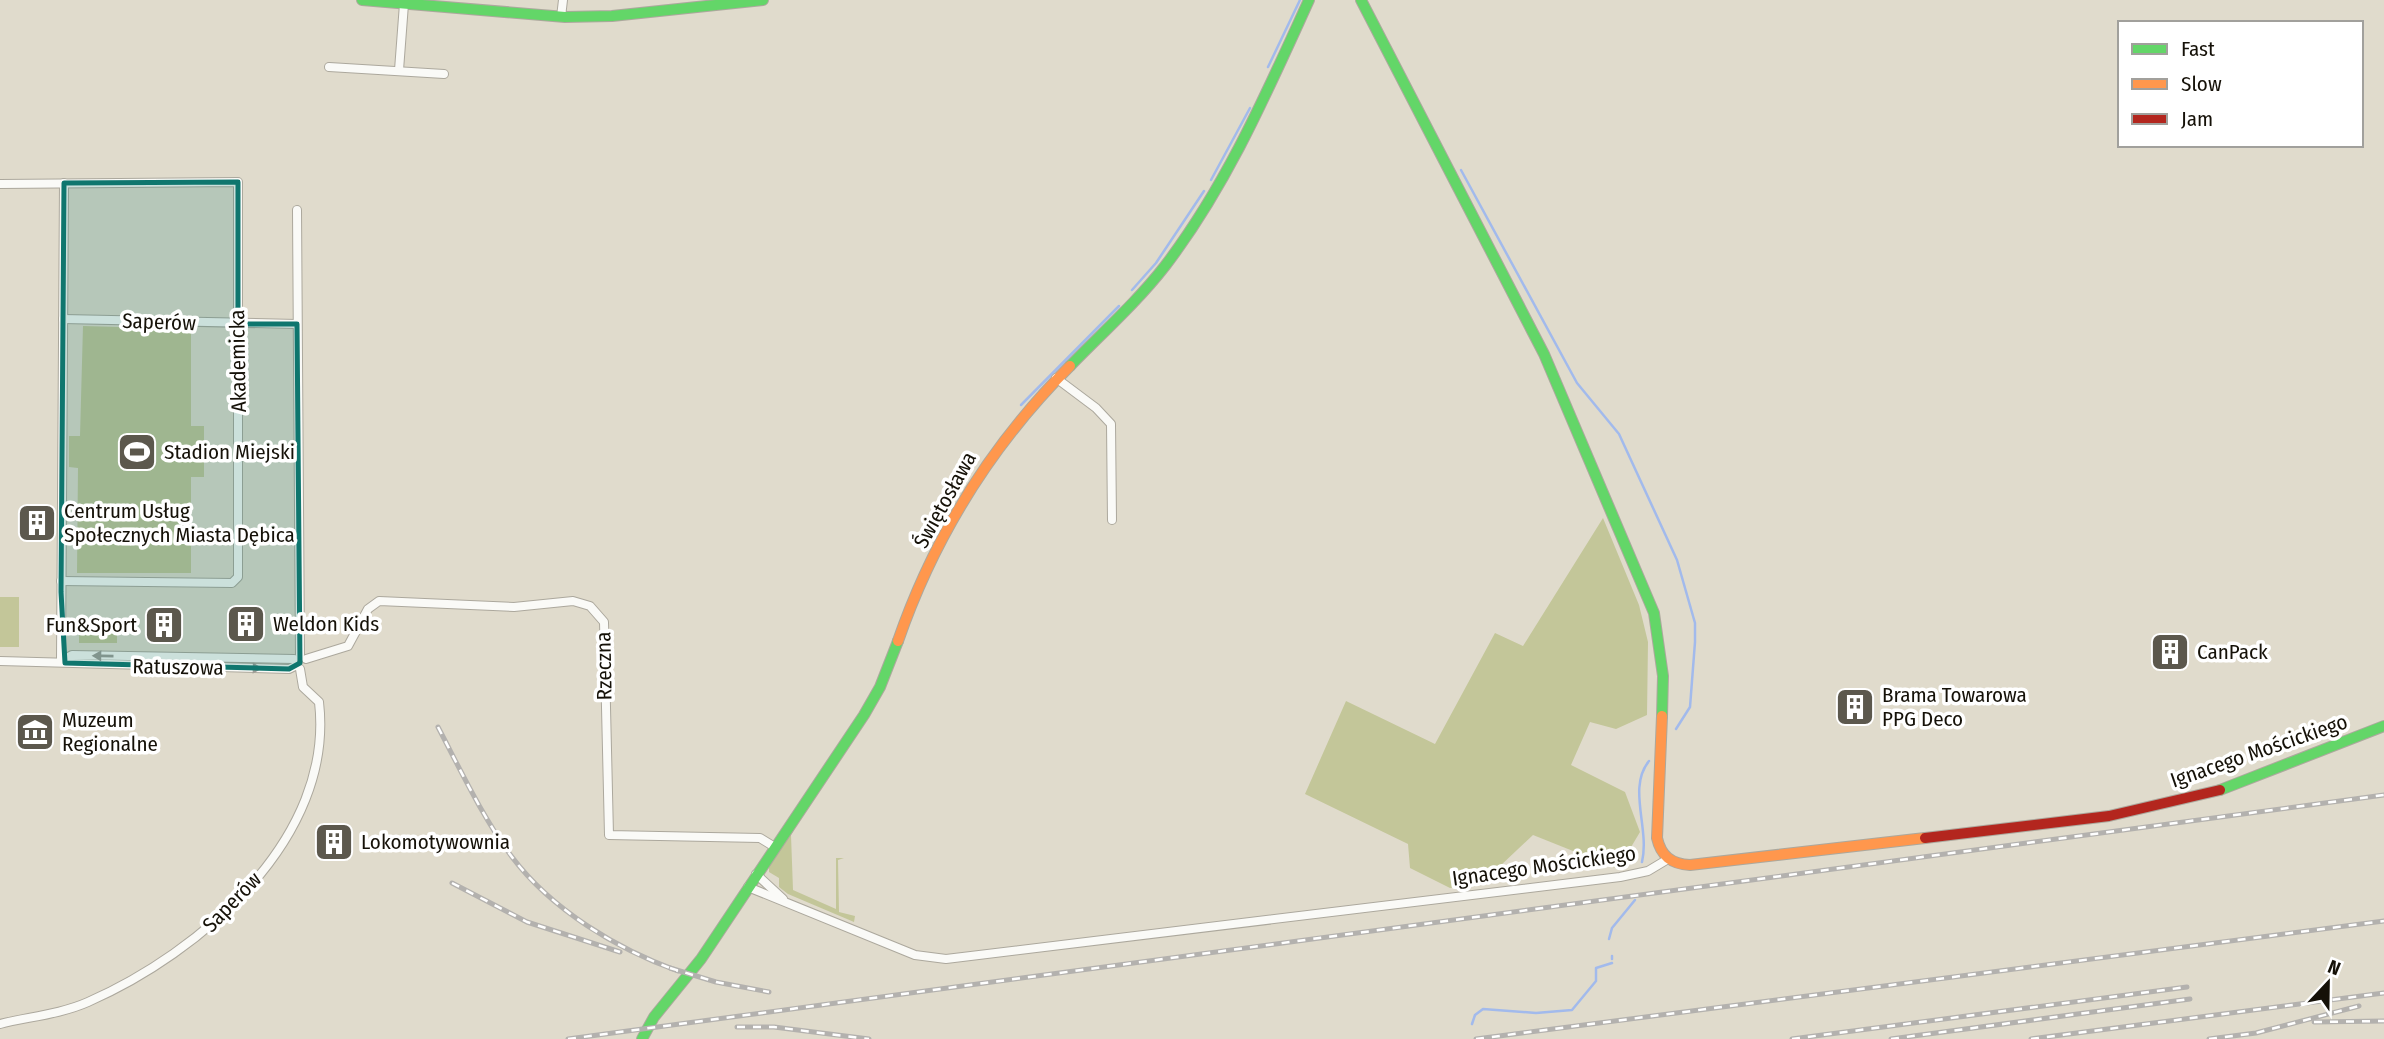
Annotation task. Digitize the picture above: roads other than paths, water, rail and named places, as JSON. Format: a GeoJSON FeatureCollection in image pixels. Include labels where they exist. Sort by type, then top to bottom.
{"type":"FeatureCollection","features":[{"type":"Feature","properties":{"kind":"street"},"geometry":{"type":"LineString","coordinates":[[362,0],[561,17],[612,16],[763,0]]}},
{"type":"Feature","properties":{"kind":"street"},"geometry":{"type":"LineString","coordinates":[[561,17],[563,0]]}},
{"type":"Feature","properties":{"kind":"street","name":"Świętosława"},"geometry":{"type":"LineString","coordinates":[[642,1039],[654,1015],[694,969],[880,690],[916,593],[975,484],[1019,420],[1130,305],[1185,238],[1231,163],[1309,0]]}},
{"type":"Feature","properties":{"kind":"street"},"geometry":{"type":"LineString","coordinates":[[1361,0],[1544,355],[1654,613],[1664,676],[1657,838],[1660,850],[1668,859]]}},
{"type":"Feature","properties":{"kind":"street"},"geometry":{"type":"LineString","coordinates":[[399,70],[404,4]]}},
{"type":"Feature","properties":{"kind":"street"},"geometry":{"type":"LineString","coordinates":[[329,67],[444,74]]}},
{"type":"Feature","properties":{"kind":"street","name":"Akademicka"},"geometry":{"type":"LineString","coordinates":[[0,184],[238,182],[238,578],[232,583],[61,580]]}},
{"type":"Feature","properties":{"kind":"street"},"geometry":{"type":"LineString","coordinates":[[61,661],[64,183]]}},
{"type":"Feature","properties":{"kind":"street","name":"Saperów"},"geometry":{"type":"LineString","coordinates":[[0,1024],[86,1003],[140,974],[210,926],[260,874],[293,825],[317,761],[319,702],[303,687],[299,662],[297,210]]}},
{"type":"Feature","properties":{"kind":"street","name":"Saperów"},"geometry":{"type":"LineString","coordinates":[[63,319],[297,324]]}},
{"type":"Feature","properties":{"kind":"street"},"geometry":{"type":"LineString","coordinates":[[1056,379],[1096,408],[1111,424],[1112,520]]}},
{"type":"Feature","properties":{"kind":"street","name":"Rzeczna"},"geometry":{"type":"LineString","coordinates":[[299,662],[348,646],[368,609],[379,601],[514,607],[581,602],[598,612],[604,622],[609,835],[760,838],[774,846]]}},
{"type":"Feature","properties":{"kind":"street","name":"Ratuszowa"},"geometry":{"type":"LineString","coordinates":[[0,661],[61,661],[72,655],[299,662]]}},
{"type":"Feature","properties":{"kind":"street","name":"Ignacego Mościckiego"},"geometry":{"type":"LineString","coordinates":[[748,887],[915,955],[946,959],[1594,880],[1642,873],[1668,859],[1690,865],[2109,816],[2217,790],[2384,726]]}},
{"type":"Feature","properties":{"kind":"street","name":"Ignacego Mościckiego"},"geometry":{"type":"LineString","coordinates":[[756,874],[785,901]]}},
{"type":"Feature","properties":{"kind":"waterway"},"geometry":{"type":"LineString","coordinates":[[1268,67],[1300,0]]}},
{"type":"Feature","properties":{"kind":"waterway"},"geometry":{"type":"LineString","coordinates":[[1211,180],[1250,108]]}},
{"type":"Feature","properties":{"kind":"waterway"},"geometry":{"type":"LineString","coordinates":[[1461,170],[1577,383],[1619,434],[1677,560],[1695,623],[1695,642],[1690,707],[1676,729]]}},
{"type":"Feature","properties":{"kind":"waterway"},"geometry":{"type":"LineString","coordinates":[[1132,290],[1156,263],[1204,191]]}},
{"type":"Feature","properties":{"kind":"waterway"},"geometry":{"type":"LineString","coordinates":[[1021,405],[1119,306]]}},
{"type":"Feature","properties":{"kind":"waterway"},"geometry":{"type":"LineString","coordinates":[[1642,862],[1644,849],[1639,796],[1643,772],[1649,761]]}},
{"type":"Feature","properties":{"kind":"waterway"},"geometry":{"type":"LineString","coordinates":[[1609,939],[1612,928],[1635,900]]}},
{"type":"Feature","properties":{"kind":"waterway"},"geometry":{"type":"LineString","coordinates":[[1472,1024],[1475,1015],[1483,1009],[1536,1013],[1572,1010],[1596,981],[1596,968],[1612,963]]}},
{"type":"Feature","properties":{"kind":"railway"},"geometry":{"type":"LineString","coordinates":[[438,727],[491,826],[528,876],[566,911],[587,926],[632,951],[678,971]]}},
{"type":"Feature","properties":{"kind":"railway"},"geometry":{"type":"LineString","coordinates":[[568,1039],[2384,795]]}},
{"type":"Feature","properties":{"kind":"railway"},"geometry":{"type":"LineString","coordinates":[[452,883],[527,922],[620,952]]}},
{"type":"Feature","properties":{"kind":"railway"},"geometry":{"type":"LineString","coordinates":[[1476,1039],[2384,921]]}},
{"type":"Feature","properties":{"kind":"railway"},"geometry":{"type":"LineString","coordinates":[[670,968],[716,982],[769,992]]}},
{"type":"Feature","properties":{"kind":"railway"},"geometry":{"type":"LineString","coordinates":[[1792,1039],[2187,987]]}},
{"type":"Feature","properties":{"kind":"railway"},"geometry":{"type":"LineString","coordinates":[[2031,1039],[2384,993]]}},
{"type":"Feature","properties":{"kind":"railway"},"geometry":{"type":"LineString","coordinates":[[1891,1039],[2190,999]]}},
{"type":"Feature","properties":{"kind":"railway"},"geometry":{"type":"LineString","coordinates":[[2209,1039],[2256,1033],[2359,1006]]}},
{"type":"Feature","properties":{"kind":"railway"},"geometry":{"type":"LineString","coordinates":[[2314,1022],[2384,1021]]}},
{"type":"Feature","properties":{"kind":"railway"},"geometry":{"type":"LineString","coordinates":[[737,1027],[774,1027],[869,1039]]}},
{"type":"Feature","properties":{"kind":"place","name":"Stadion Miejski"},"geometry":{"type":"Point","coordinates":[137,452]}},
{"type":"Feature","properties":{"kind":"place","name":"Centrum Usług Społecznych Miasta Dębica"},"geometry":{"type":"Point","coordinates":[37,523]}},
{"type":"Feature","properties":{"kind":"place","name":"Weldon Kids"},"geometry":{"type":"Point","coordinates":[246,624]}},
{"type":"Feature","properties":{"kind":"place","name":"Fun&Sport"},"geometry":{"type":"Point","coordinates":[164,625]}},
{"type":"Feature","properties":{"kind":"place","name":"CanPack"},"geometry":{"type":"Point","coordinates":[2170,652]}},
{"type":"Feature","properties":{"kind":"place","name":"Brama Towarowa PPG Deco"},"geometry":{"type":"Point","coordinates":[1855,707]}},
{"type":"Feature","properties":{"kind":"place","name":"Muzeum Regionalne"},"geometry":{"type":"Point","coordinates":[35,732]}},
{"type":"Feature","properties":{"kind":"place","name":"Lokomotywownia"},"geometry":{"type":"Point","coordinates":[334,842]}}]}
